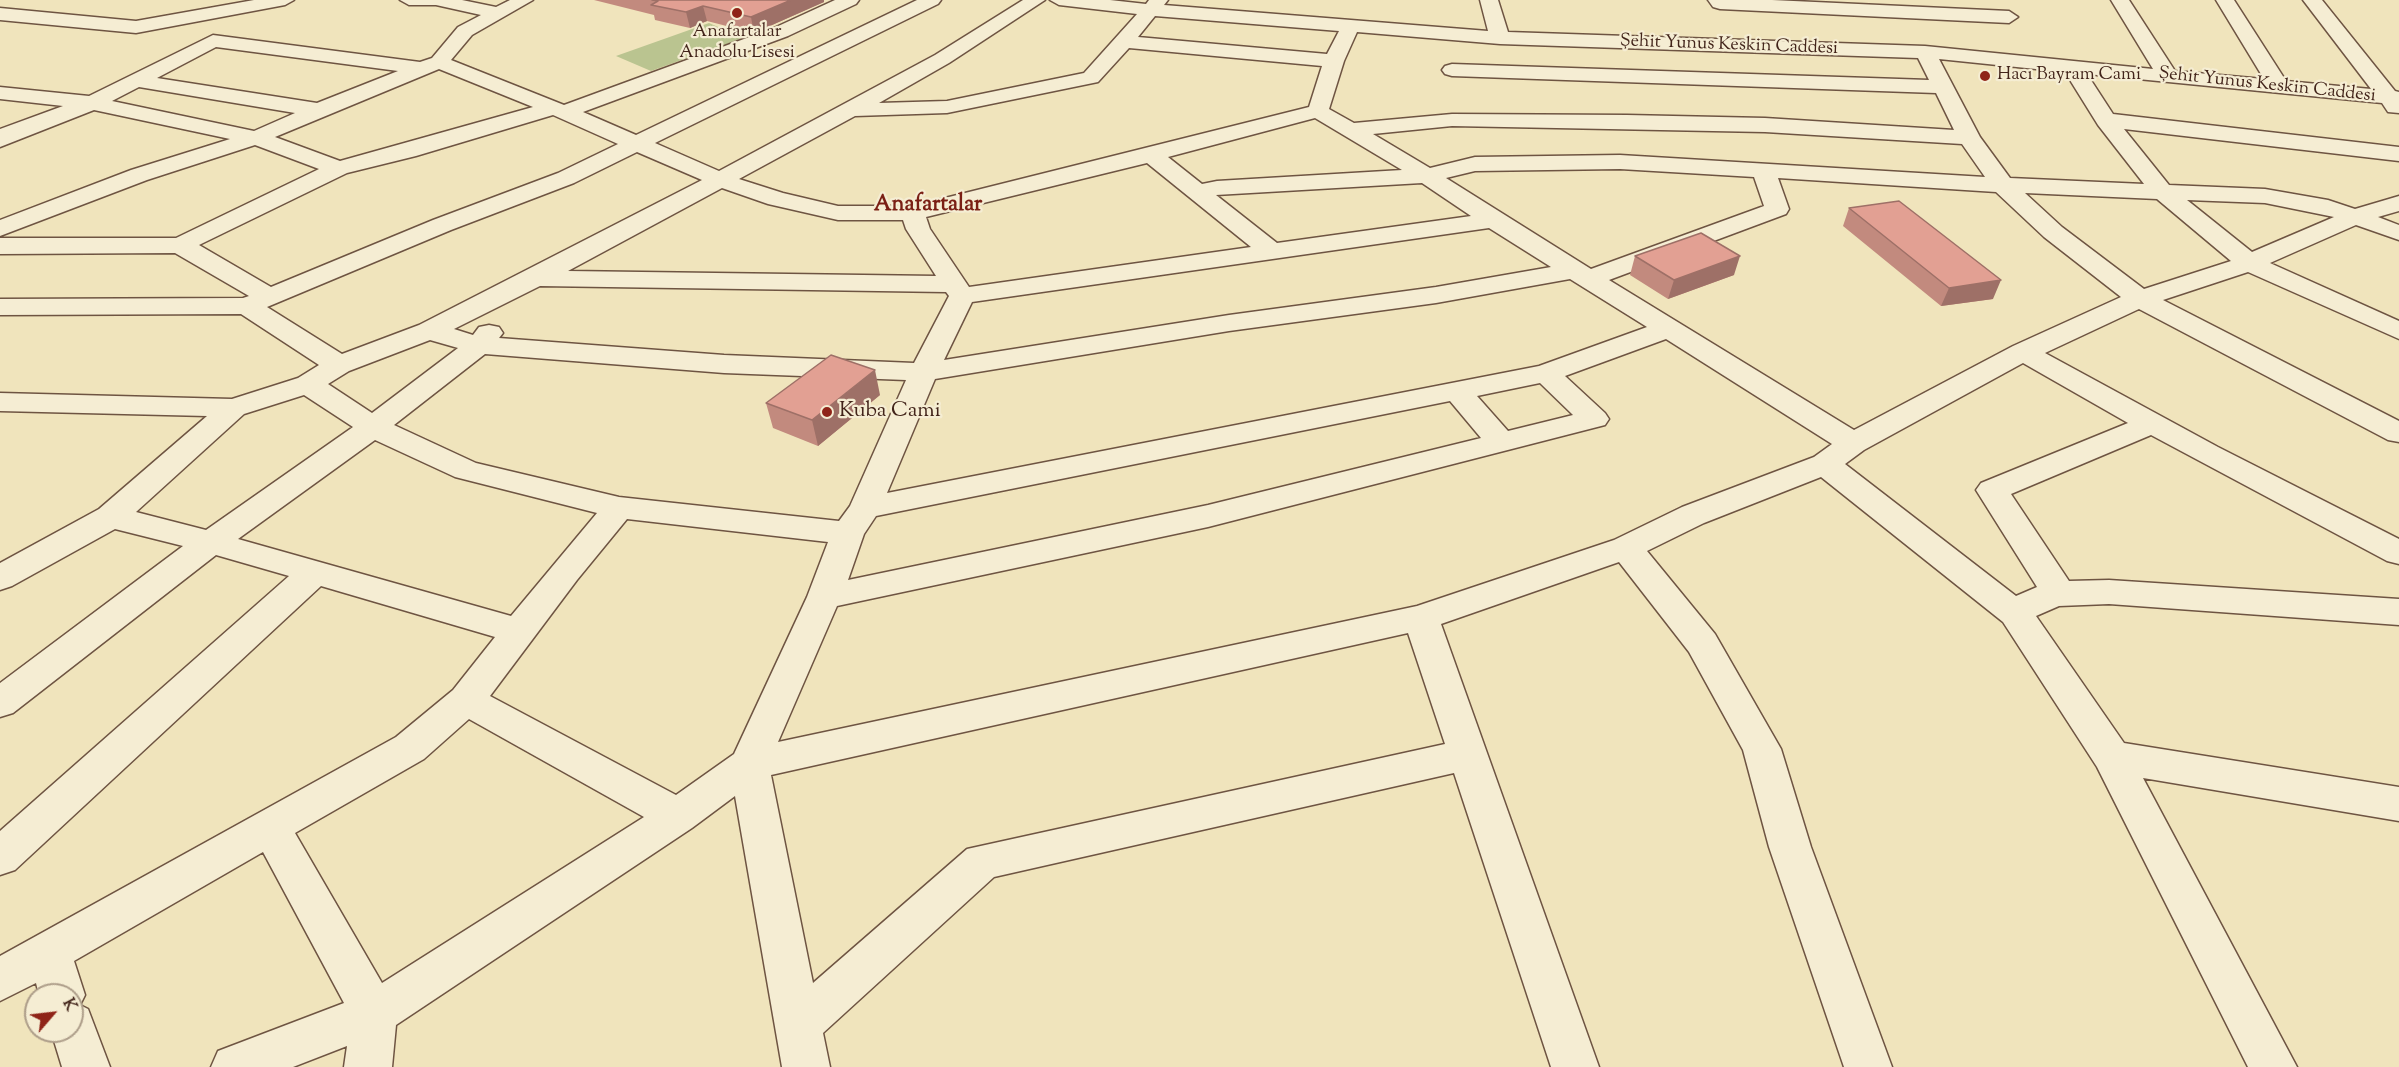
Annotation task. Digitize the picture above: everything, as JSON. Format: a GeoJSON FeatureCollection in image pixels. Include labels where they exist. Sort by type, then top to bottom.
{"type":"FeatureCollection","features":[{"type":"Feature","properties":{"kind":"street"},"geometry":{"type":"LineString","coordinates":[[0,4],[8,0]]}},
{"type":"Feature","properties":{"kind":"street"},"geometry":{"type":"LineString","coordinates":[[136,27],[285,0]]}},
{"type":"Feature","properties":{"kind":"street"},"geometry":{"type":"LineString","coordinates":[[409,0],[437,0],[497,13]]}},
{"type":"Feature","properties":{"kind":"street"},"geometry":{"type":"LineString","coordinates":[[0,229],[139,176],[256,138],[430,65],[465,31],[524,0]]}},
{"type":"Feature","properties":{"kind":"street"},"geometry":{"type":"LineString","coordinates":[[0,246],[180,245],[339,168],[559,110],[781,32],[850,0]]}},
{"type":"Feature","properties":{"kind":"street"},"geometry":{"type":"LineString","coordinates":[[0,307],[259,302],[442,225],[566,178],[932,0]]}},
{"type":"Feature","properties":{"kind":"street"},"geometry":{"type":"LineString","coordinates":[[0,402],[234,408],[308,384],[339,365],[429,331],[536,278],[722,180],[951,54],[1036,0]]}},
{"type":"Feature","properties":{"kind":"street","name":"Şehit Yunus Keskin Caddesi"},"geometry":{"type":"LineString","coordinates":[[1070,0],[1155,5],[1300,21],[1500,38],[1924,42],[2072,68],[2278,87],[2396,103]]}},
{"type":"Feature","properties":{"kind":"street"},"geometry":{"type":"LineString","coordinates":[[1300,21],[1303,0]]}},
{"type":"Feature","properties":{"kind":"street"},"geometry":{"type":"LineString","coordinates":[[1489,0],[1500,38]]}},
{"type":"Feature","properties":{"kind":"street"},"geometry":{"type":"LineString","coordinates":[[1717,0],[1720,3],[2007,9],[2024,60]]}},
{"type":"Feature","properties":{"kind":"street"},"geometry":{"type":"LineString","coordinates":[[2120,0],[2168,76]]}},
{"type":"Feature","properties":{"kind":"street"},"geometry":{"type":"LineString","coordinates":[[2225,0],[2278,87]]}},
{"type":"Feature","properties":{"kind":"street"},"geometry":{"type":"LineString","coordinates":[[2313,0],[2351,53],[2396,103]]}},
{"type":"Feature","properties":{"kind":"street"},"geometry":{"type":"LineString","coordinates":[[851,110],[947,107],[1091,78],[1155,5]]}},
{"type":"Feature","properties":{"kind":"street"},"geometry":{"type":"LineString","coordinates":[[1892,5],[1924,42],[1943,87],[1969,138],[2003,185],[2053,232],[2140,299],[2399,433]]}},
{"type":"Feature","properties":{"kind":"street"},"geometry":{"type":"LineString","coordinates":[[0,14],[136,27],[213,41],[430,65],[559,110],[722,180],[776,199],[838,213],[913,213],[1151,155],[1318,111],[1427,176],[1493,220],[1853,443]]}},
{"type":"Feature","properties":{"kind":"street"},"geometry":{"type":"LineString","coordinates":[[1318,111],[1334,61],[1351,25]]}},
{"type":"Feature","properties":{"kind":"street"},"geometry":{"type":"LineString","coordinates":[[1452,95],[1470,36]]}},
{"type":"Feature","properties":{"kind":"street"},"geometry":{"type":"LineString","coordinates":[[0,140],[8,134],[92,103],[139,81],[213,41]]}},
{"type":"Feature","properties":{"kind":"street"},"geometry":{"type":"LineString","coordinates":[[1123,42],[1334,61]]}},
{"type":"Feature","properties":{"kind":"street"},"geometry":{"type":"LineString","coordinates":[[2072,68],[2106,120],[2161,190],[2249,263],[2399,331]]}},
{"type":"Feature","properties":{"kind":"street"},"geometry":{"type":"LineString","coordinates":[[139,81],[319,110]]}},
{"type":"Feature","properties":{"kind":"street"},"geometry":{"type":"LineString","coordinates":[[1352,130],[1452,95],[1754,103],[1943,87]]}},
{"type":"Feature","properties":{"kind":"street"},"geometry":{"type":"LineString","coordinates":[[0,93],[92,103],[256,138],[339,168]]}},
{"type":"Feature","properties":{"kind":"street"},"geometry":{"type":"LineString","coordinates":[[1452,95],[1666,122],[1754,103],[1969,138]]}},
{"type":"Feature","properties":{"kind":"street"},"geometry":{"type":"LineString","coordinates":[[2106,120],[2399,154]]}},
{"type":"Feature","properties":{"kind":"street"},"geometry":{"type":"LineString","coordinates":[[1666,122],[1682,166]]}},
{"type":"Feature","properties":{"kind":"street"},"geometry":{"type":"LineString","coordinates":[[1151,155],[1270,250]]}},
{"type":"Feature","properties":{"kind":"street"},"geometry":{"type":"LineString","coordinates":[[1199,192],[1217,188],[1427,176],[1475,164],[1620,162],[2003,185],[2265,196],[2304,201],[2357,216],[2399,233]]}},
{"type":"Feature","properties":{"kind":"street"},"geometry":{"type":"LineString","coordinates":[[429,331],[479,345],[724,364],[924,372],[1229,323],[1583,274],[1777,209],[1764,172]]}},
{"type":"Feature","properties":{"kind":"street"},"geometry":{"type":"LineString","coordinates":[[235,1067],[374,1013],[678,816],[748,764],[1421,618],[1626,548],[1693,515],[1825,465],[1853,443],[2024,352],[2140,299],[2249,263],[2357,216],[2399,203]]}},
{"type":"Feature","properties":{"kind":"street"},"geometry":{"type":"LineString","coordinates":[[913,213],[918,229],[958,290]]}},
{"type":"Feature","properties":{"kind":"street"},"geometry":{"type":"LineString","coordinates":[[536,278],[958,290],[1493,220]]}},
{"type":"Feature","properties":{"kind":"street"},"geometry":{"type":"LineString","coordinates":[[180,245],[259,302],[339,365]]}},
{"type":"Feature","properties":{"kind":"street"},"geometry":{"type":"LineString","coordinates":[[0,703],[211,542],[373,427],[479,345],[536,278]]}},
{"type":"Feature","properties":{"kind":"street"},"geometry":{"type":"LineString","coordinates":[[806,1067],[748,764],[924,372],[958,290]]}},
{"type":"Feature","properties":{"kind":"street"},"geometry":{"type":"LineString","coordinates":[[308,384],[373,427],[466,470],[620,508],[857,521],[1456,391],[1546,374],[1668,329]]}},
{"type":"Feature","properties":{"kind":"street"},"geometry":{"type":"LineString","coordinates":[[2024,352],[2152,424],[2399,553]]}},
{"type":"Feature","properties":{"kind":"street"},"geometry":{"type":"LineString","coordinates":[[824,597],[1208,516],[1594,418],[1546,374]]}},
{"type":"Feature","properties":{"kind":"street"},"geometry":{"type":"LineString","coordinates":[[1456,391],[1501,442]]}},
{"type":"Feature","properties":{"kind":"street"},"geometry":{"type":"LineString","coordinates":[[1,575],[111,517],[234,408]]}},
{"type":"Feature","properties":{"kind":"street"},"geometry":{"type":"LineString","coordinates":[[2060,594],[1992,490],[2152,424]]}},
{"type":"Feature","properties":{"kind":"street"},"geometry":{"type":"LineString","coordinates":[[1825,465],[2014,613],[2112,757],[2272,1067]]}},
{"type":"Feature","properties":{"kind":"street"},"geometry":{"type":"LineString","coordinates":[[0,980],[410,748],[466,700],[519,631],[620,508]]}},
{"type":"Feature","properties":{"kind":"street"},"geometry":{"type":"LineString","coordinates":[[111,517],[211,542],[519,631]]}},
{"type":"Feature","properties":{"kind":"street"},"geometry":{"type":"LineString","coordinates":[[1626,548],[1702,643],[1762,749],[1790,847],[1868,1067]]}},
{"type":"Feature","properties":{"kind":"street"},"geometry":{"type":"LineString","coordinates":[[0,857],[314,573]]}},
{"type":"Feature","properties":{"kind":"street"},"geometry":{"type":"LineString","coordinates":[[2014,613],[2036,600],[2060,594],[2109,592],[2399,612]]}},
{"type":"Feature","properties":{"kind":"street"},"geometry":{"type":"LineString","coordinates":[[1421,618],[1575,1067]]}},
{"type":"Feature","properties":{"kind":"street"},"geometry":{"type":"LineString","coordinates":[[466,700],[678,816]]}},
{"type":"Feature","properties":{"kind":"street"},"geometry":{"type":"LineString","coordinates":[[798,1024],[982,862],[1468,754]]}},
{"type":"Feature","properties":{"kind":"street"},"geometry":{"type":"LineString","coordinates":[[2112,757],[2399,804]]}},
{"type":"Feature","properties":{"kind":"street"},"geometry":{"type":"LineString","coordinates":[[271,828],[374,1013],[368,1067]]}},
{"type":"Feature","properties":{"kind":"street"},"geometry":{"type":"LineString","coordinates":[[49,954],[59,983]]}},
{"type":"Feature","properties":{"kind":"street"},"geometry":{"type":"LineString","coordinates":[[78,1043],[86,1067]]}},
{"type":"Feature","properties":{"kind":"green space"},"geometry":{"type":"Polygon","coordinates":[[[709,23],[743,38],[651,71],[616,56],[709,23]]]}},
{"type":"Feature","properties":{"kind":"building"},"geometry":{"type":"Polygon","coordinates":[[[652,0],[791,0],[751,17],[703,6],[686,12],[651,5],[658,1],[652,0]]]}},
{"type":"Feature","properties":{"kind":"building"},"geometry":{"type":"Polygon","coordinates":[[[1899,201],[2001,280],[1949,288],[1849,208],[1899,201]]]}},
{"type":"Feature","properties":{"kind":"building"},"geometry":{"type":"Polygon","coordinates":[[[1701,233],[1740,256],[1674,280],[1635,256],[1701,233]]]}},
{"type":"Feature","properties":{"kind":"building"},"geometry":{"type":"Polygon","coordinates":[[[831,355],[875,370],[812,420],[766,403],[831,355]]]}},
{"type":"Feature","properties":{"kind":"place","name":"Anafartalar Anadolu Lisesi"},"geometry":{"type":"Point","coordinates":[737,13]}},
{"type":"Feature","properties":{"kind":"place","name":"Hacı Bayram Cami"},"geometry":{"type":"Point","coordinates":[1985,76]}},
{"type":"Feature","properties":{"kind":"place","name":"Kuba Cami"},"geometry":{"type":"Point","coordinates":[827,412]}},
{"type":"Feature","properties":{"kind":"district","name":"Anafartalar"},"geometry":{"type":"Point","coordinates":[928,206]}}]}
